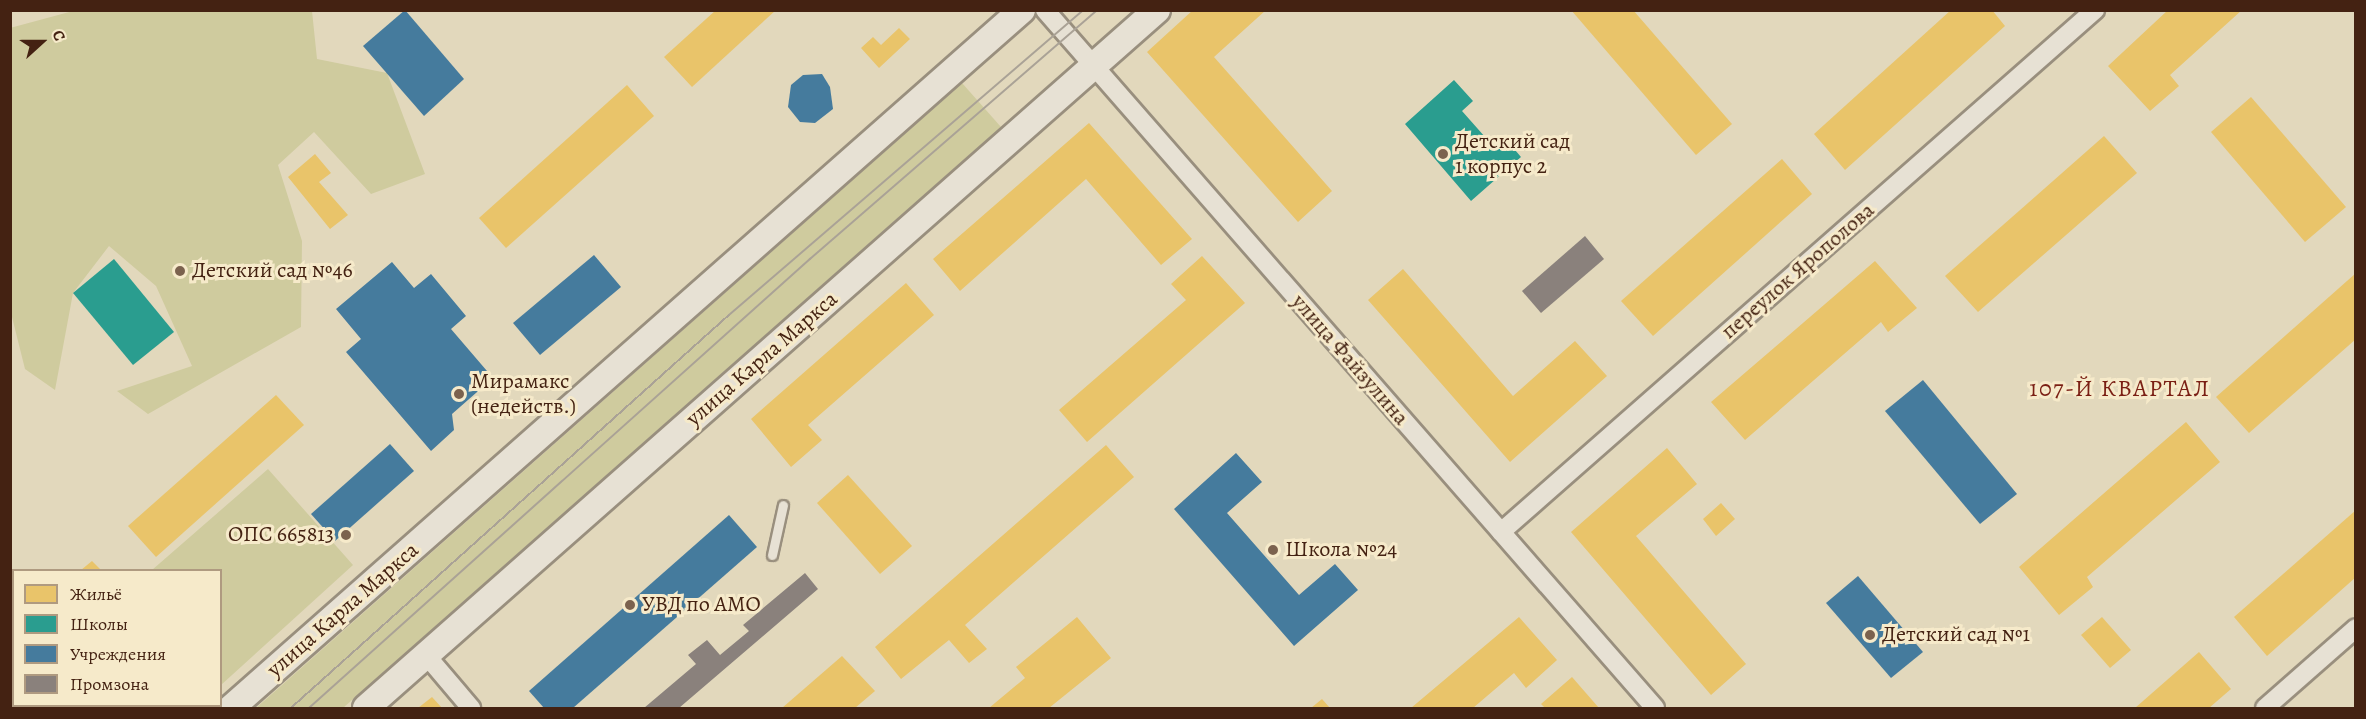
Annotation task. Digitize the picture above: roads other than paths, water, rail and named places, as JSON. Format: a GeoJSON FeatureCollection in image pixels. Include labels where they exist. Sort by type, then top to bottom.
{"type":"FeatureCollection","features":[{"type":"Feature","properties":{"kind":"main road","name":"улица Карла Маркса"},"geometry":{"type":"LineString","coordinates":[[231,708],[1022,10]]}},
{"type":"Feature","properties":{"kind":"main road","name":"улица Карла Маркса"},"geometry":{"type":"LineString","coordinates":[[366,708],[1157,10]]}},
{"type":"Feature","properties":{"kind":"street","name":"улица Файзулина"},"geometry":{"type":"LineString","coordinates":[[1045,10],[1655,708]]}},
{"type":"Feature","properties":{"kind":"street","name":"переулок Ярополова"},"geometry":{"type":"LineString","coordinates":[[1501,532],[2096,10]]}},
{"type":"Feature","properties":{"kind":"street"},"geometry":{"type":"LineString","coordinates":[[2265,708],[2355,628]]}},
{"type":"Feature","properties":{"kind":"street"},"geometry":{"type":"LineString","coordinates":[[426,655],[471,708]]}},
{"type":"Feature","properties":{"kind":"lane"},"geometry":{"type":"LineString","coordinates":[[772,555],[783,505]]}},
{"type":"Feature","properties":{"kind":"tram line"},"geometry":{"type":"LineString","coordinates":[[291,708],[729,315],[1083,10]]}},
{"type":"Feature","properties":{"kind":"tram line"},"geometry":{"type":"LineString","coordinates":[[309,708],[810,259],[1097,10]]}},
{"type":"Feature","properties":{"kind":"place","name":"Детский сад 1 корпус 2"},"geometry":{"type":"Point","coordinates":[1443,154]}},
{"type":"Feature","properties":{"kind":"place","name":"Детский сад №46"},"geometry":{"type":"Point","coordinates":[180,271]}},
{"type":"Feature","properties":{"kind":"place","name":"Мирамакс (недейств.)"},"geometry":{"type":"Point","coordinates":[459,394]}},
{"type":"Feature","properties":{"kind":"place","name":"ОПС 665813"},"geometry":{"type":"Point","coordinates":[346,535]}},
{"type":"Feature","properties":{"kind":"place","name":"Школа №24"},"geometry":{"type":"Point","coordinates":[1273,550]}},
{"type":"Feature","properties":{"kind":"place","name":"УВД по АМО"},"geometry":{"type":"Point","coordinates":[630,605]}},
{"type":"Feature","properties":{"kind":"place","name":"Детский сад №1"},"geometry":{"type":"Point","coordinates":[1870,635]}},
{"type":"Feature","properties":{"kind":"district","name":"107-Й КВАРТАЛ"},"geometry":{"type":"Point","coordinates":[2120,389]}}]}
